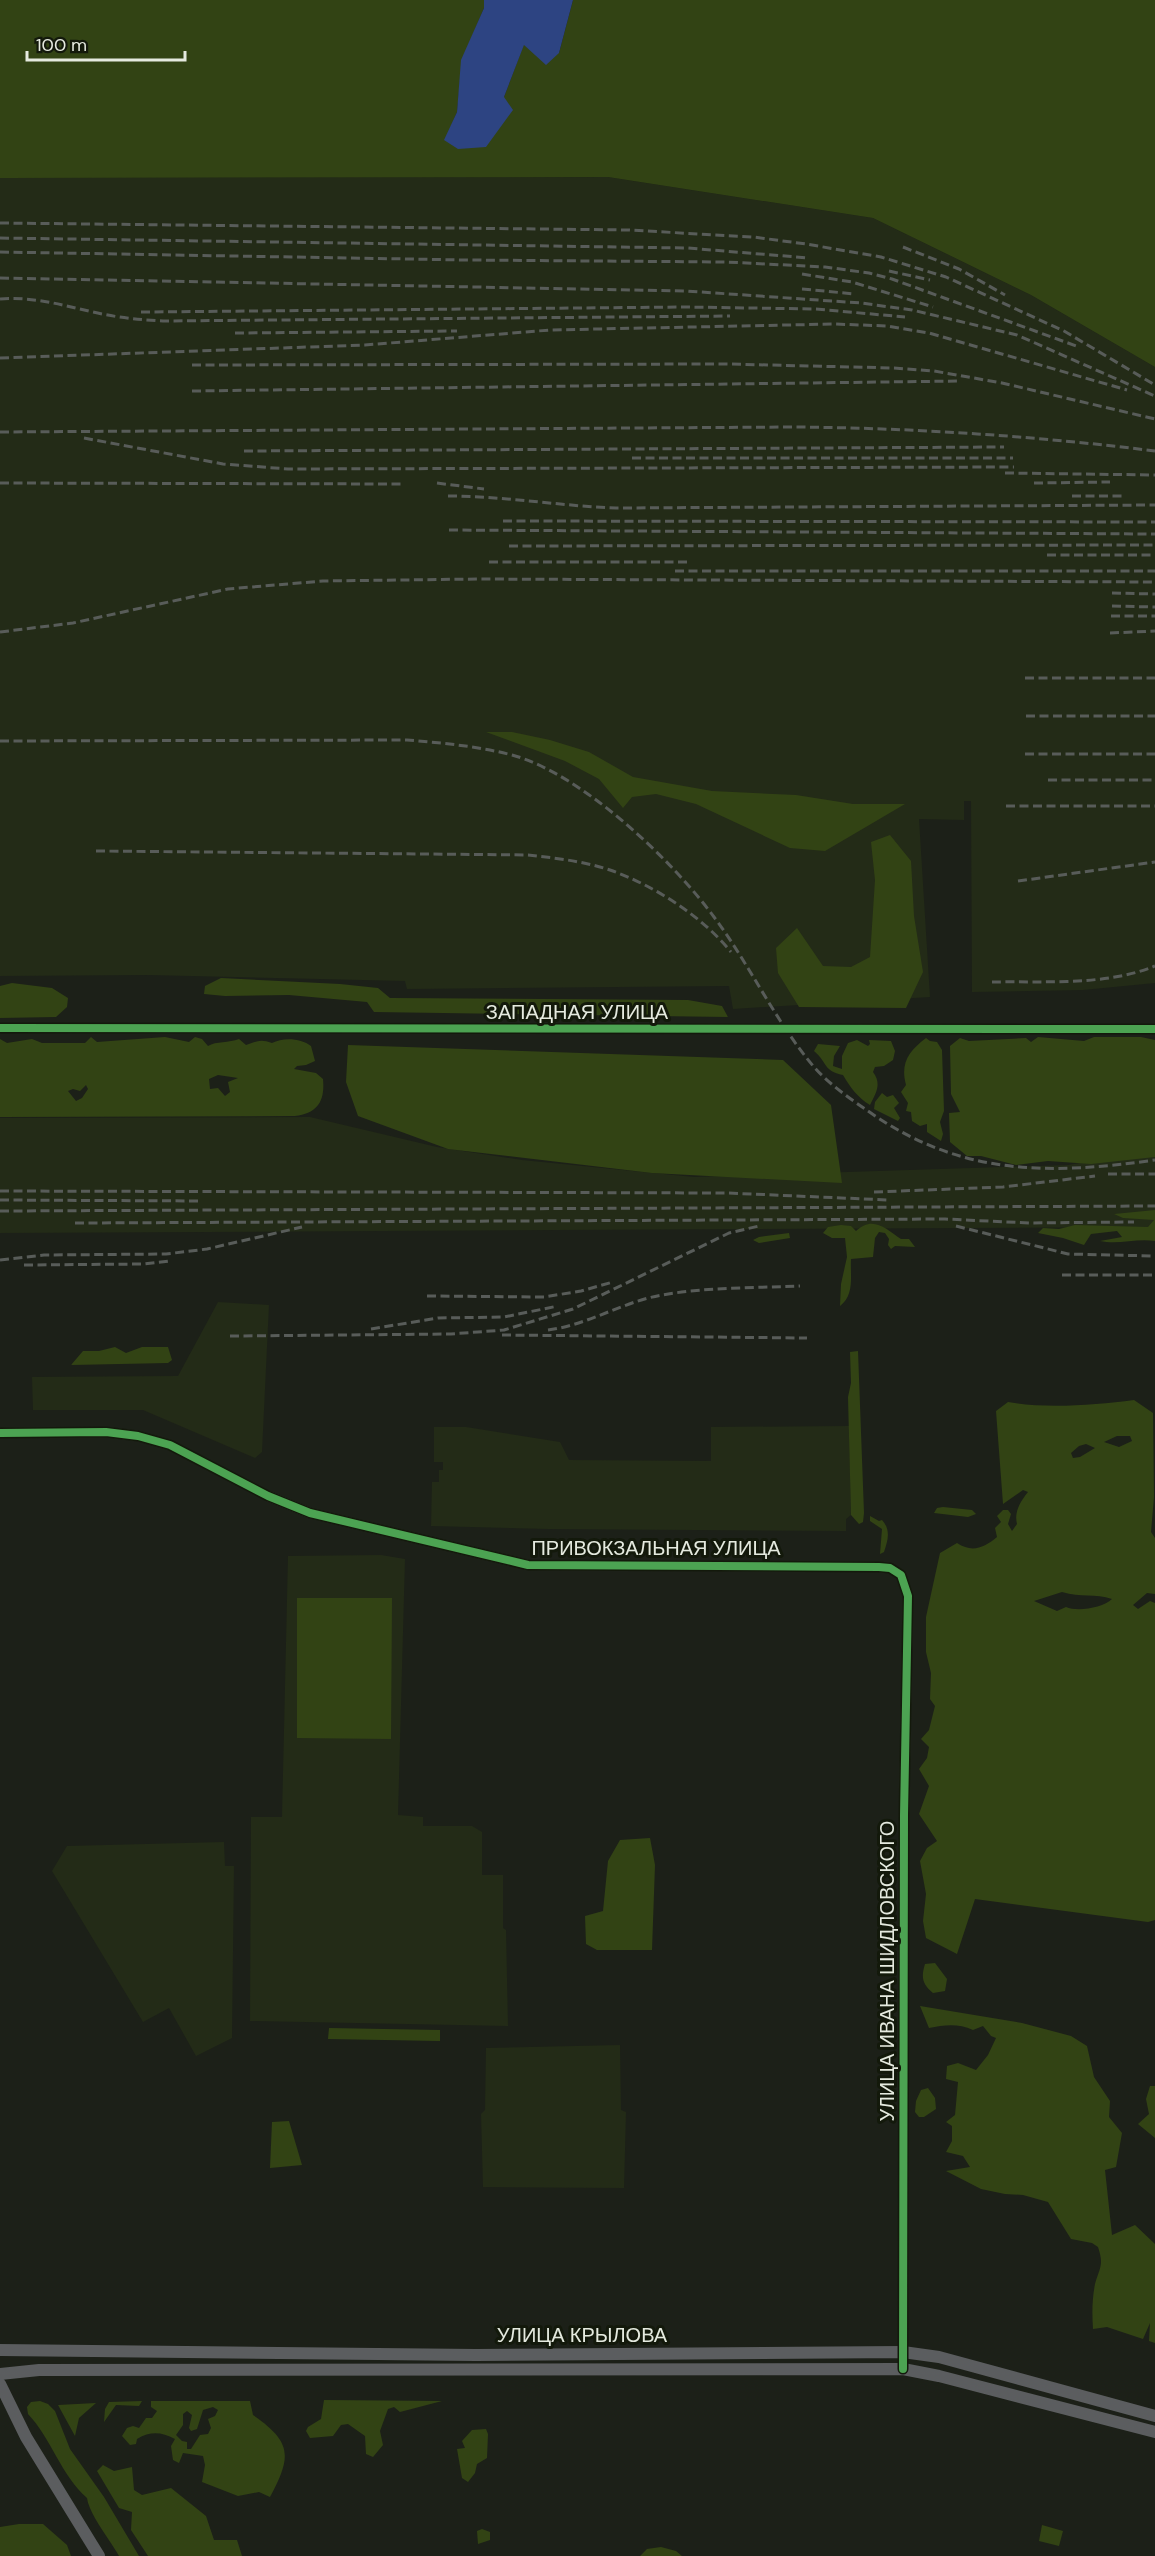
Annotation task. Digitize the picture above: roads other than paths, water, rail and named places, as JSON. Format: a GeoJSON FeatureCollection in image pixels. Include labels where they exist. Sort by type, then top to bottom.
{"type":"FeatureCollection","features":[{"type":"Feature","properties":{"kind":"main road","name":"УЛИЦА КРЫЛОВА"},"geometry":{"type":"LineString","coordinates":[[0,2350],[476,2355],[903,2352],[939,2357],[1155,2416]]}},
{"type":"Feature","properties":{"kind":"main road","name":"УЛИЦА КРЫЛОВА"},"geometry":{"type":"LineString","coordinates":[[0,2374],[51,2370],[903,2369],[939,2376],[1155,2432]]}},
{"type":"Feature","properties":{"kind":"main road"},"geometry":{"type":"LineString","coordinates":[[0,2384],[31,2445],[99,2556]]}},
{"type":"Feature","properties":{"kind":"street","name":"ЗАПАДНАЯ УЛИЦА"},"geometry":{"type":"LineString","coordinates":[[0,1028],[1155,1029]]}},
{"type":"Feature","properties":{"kind":"street","name":"ПРИВОКЗАЛЬНАЯ УЛИЦА"},"geometry":{"type":"LineString","coordinates":[[0,1433],[106,1432],[138,1436],[170,1445],[268,1496],[310,1513],[528,1565],[879,1567],[890,1568],[900,1575]]}},
{"type":"Feature","properties":{"kind":"street","name":"УЛИЦА ИВАНА ШИДЛОВСКОГО"},"geometry":{"type":"LineString","coordinates":[[900,1575],[905,1582],[908,1596],[904,1815],[903,2369]]}},
{"type":"Feature","properties":{"kind":"water"},"geometry":{"type":"Polygon","coordinates":[[[484,0],[573,0],[559,53],[546,65],[524,45],[504,97],[513,110],[486,147],[458,149],[444,140],[457,112],[461,60],[484,8],[484,0]]]}},
{"type":"Feature","properties":{"kind":"railway"},"geometry":{"type":"LineString","coordinates":[[0,223],[628,230],[753,237],[806,244],[881,257],[946,277],[1064,331],[1155,385]]}},
{"type":"Feature","properties":{"kind":"railway"},"geometry":{"type":"LineString","coordinates":[[0,238],[687,248],[809,258]]}},
{"type":"Feature","properties":{"kind":"railway"},"geometry":{"type":"LineString","coordinates":[[903,247],[959,269],[1005,295]]}},
{"type":"Feature","properties":{"kind":"railway"},"geometry":{"type":"LineString","coordinates":[[0,252],[726,262],[825,267],[869,273],[892,279],[1079,347]]}},
{"type":"Feature","properties":{"kind":"railway"},"geometry":{"type":"LineString","coordinates":[[889,271],[930,280]]}},
{"type":"Feature","properties":{"kind":"railway"},"geometry":{"type":"LineString","coordinates":[[802,274],[852,282],[933,307]]}},
{"type":"Feature","properties":{"kind":"railway"},"geometry":{"type":"LineString","coordinates":[[0,278],[686,291],[861,303],[912,310],[1017,335],[1155,396]]}},
{"type":"Feature","properties":{"kind":"railway"},"geometry":{"type":"LineString","coordinates":[[802,289],[855,294]]}},
{"type":"Feature","properties":{"kind":"railway"},"geometry":{"type":"LineString","coordinates":[[0,299],[26,299],[132,319],[163,321],[730,316]]}},
{"type":"Feature","properties":{"kind":"railway"},"geometry":{"type":"LineString","coordinates":[[141,312],[685,307],[816,309],[905,317]]}},
{"type":"Feature","properties":{"kind":"railway"},"geometry":{"type":"LineString","coordinates":[[0,358],[365,345],[550,330],[835,324],[887,326],[929,333],[1127,390]]}},
{"type":"Feature","properties":{"kind":"railway"},"geometry":{"type":"LineString","coordinates":[[235,333],[457,331]]}},
{"type":"Feature","properties":{"kind":"railway"},"geometry":{"type":"LineString","coordinates":[[192,365],[727,364],[894,368],[934,371],[1002,383],[1155,419]]}},
{"type":"Feature","properties":{"kind":"railway"},"geometry":{"type":"LineString","coordinates":[[192,391],[960,381]]}},
{"type":"Feature","properties":{"kind":"railway"},"geometry":{"type":"LineString","coordinates":[[0,432],[794,427],[975,434],[1155,451]]}},
{"type":"Feature","properties":{"kind":"railway"},"geometry":{"type":"LineString","coordinates":[[84,438],[223,464],[288,469],[1014,467]]}},
{"type":"Feature","properties":{"kind":"railway"},"geometry":{"type":"LineString","coordinates":[[244,451],[1004,447]]}},
{"type":"Feature","properties":{"kind":"railway"},"geometry":{"type":"LineString","coordinates":[[632,458],[1013,458]]}},
{"type":"Feature","properties":{"kind":"railway"},"geometry":{"type":"LineString","coordinates":[[1005,473],[1155,475]]}},
{"type":"Feature","properties":{"kind":"railway"},"geometry":{"type":"LineString","coordinates":[[1034,483],[1110,482]]}},
{"type":"Feature","properties":{"kind":"railway"},"geometry":{"type":"LineString","coordinates":[[0,483],[401,484]]}},
{"type":"Feature","properties":{"kind":"railway"},"geometry":{"type":"LineString","coordinates":[[437,483],[484,489]]}},
{"type":"Feature","properties":{"kind":"railway"},"geometry":{"type":"LineString","coordinates":[[448,496],[616,508],[1155,505]]}},
{"type":"Feature","properties":{"kind":"railway"},"geometry":{"type":"LineString","coordinates":[[1072,496],[1122,496]]}},
{"type":"Feature","properties":{"kind":"railway"},"geometry":{"type":"LineString","coordinates":[[503,521],[1155,522]]}},
{"type":"Feature","properties":{"kind":"railway"},"geometry":{"type":"LineString","coordinates":[[449,530],[1155,534]]}},
{"type":"Feature","properties":{"kind":"railway"},"geometry":{"type":"LineString","coordinates":[[509,546],[1155,545]]}},
{"type":"Feature","properties":{"kind":"railway"},"geometry":{"type":"LineString","coordinates":[[1047,555],[1155,555]]}},
{"type":"Feature","properties":{"kind":"railway"},"geometry":{"type":"LineString","coordinates":[[489,562],[690,562]]}},
{"type":"Feature","properties":{"kind":"railway"},"geometry":{"type":"LineString","coordinates":[[675,571],[1155,571]]}},
{"type":"Feature","properties":{"kind":"railway"},"geometry":{"type":"LineString","coordinates":[[0,632],[73,623],[228,589],[323,581],[479,579],[1155,582]]}},
{"type":"Feature","properties":{"kind":"railway"},"geometry":{"type":"LineString","coordinates":[[1112,593],[1155,594]]}},
{"type":"Feature","properties":{"kind":"railway"},"geometry":{"type":"LineString","coordinates":[[1112,606],[1155,607]]}},
{"type":"Feature","properties":{"kind":"railway"},"geometry":{"type":"LineString","coordinates":[[1111,616],[1155,616]]}},
{"type":"Feature","properties":{"kind":"railway"},"geometry":{"type":"LineString","coordinates":[[1110,633],[1155,631]]}},
{"type":"Feature","properties":{"kind":"railway"},"geometry":{"type":"LineString","coordinates":[[1025,678],[1155,678]]}},
{"type":"Feature","properties":{"kind":"railway"},"geometry":{"type":"LineString","coordinates":[[1026,716],[1155,716]]}},
{"type":"Feature","properties":{"kind":"railway"},"geometry":{"type":"LineString","coordinates":[[0,741],[407,740],[473,747],[512,755],[539,765],[567,780],[596,800],[624,822],[675,870],[727,935],[787,1031],[814,1067],[833,1085],[868,1111],[902,1132],[937,1148],[971,1159],[1006,1165],[1078,1168],[1155,1160]]}},
{"type":"Feature","properties":{"kind":"railway"},"geometry":{"type":"LineString","coordinates":[[1025,754],[1155,754]]}},
{"type":"Feature","properties":{"kind":"railway"},"geometry":{"type":"LineString","coordinates":[[1048,780],[1155,780]]}},
{"type":"Feature","properties":{"kind":"railway"},"geometry":{"type":"LineString","coordinates":[[1006,806],[1155,806]]}},
{"type":"Feature","properties":{"kind":"railway"},"geometry":{"type":"LineString","coordinates":[[96,851],[528,855],[569,860],[610,870],[660,893],[706,926],[731,952]]}},
{"type":"Feature","properties":{"kind":"railway"},"geometry":{"type":"LineString","coordinates":[[1018,881],[1155,862]]}},
{"type":"Feature","properties":{"kind":"railway"},"geometry":{"type":"LineString","coordinates":[[992,982],[1096,980],[1155,966]]}},
{"type":"Feature","properties":{"kind":"railway"},"geometry":{"type":"LineString","coordinates":[[1108,1174],[1155,1174]]}},
{"type":"Feature","properties":{"kind":"railway"},"geometry":{"type":"LineString","coordinates":[[874,1192],[1003,1187],[1095,1176]]}},
{"type":"Feature","properties":{"kind":"railway"},"geometry":{"type":"LineString","coordinates":[[0,1191],[728,1193],[888,1200]]}},
{"type":"Feature","properties":{"kind":"railway"},"geometry":{"type":"LineString","coordinates":[[0,1200],[201,1201]]}},
{"type":"Feature","properties":{"kind":"railway"},"geometry":{"type":"LineString","coordinates":[[0,1211],[1155,1206]]}},
{"type":"Feature","properties":{"kind":"railway"},"geometry":{"type":"LineString","coordinates":[[75,1223],[945,1219],[1029,1223],[1134,1222]]}},
{"type":"Feature","properties":{"kind":"railway"},"geometry":{"type":"LineString","coordinates":[[230,1336],[451,1334],[504,1330],[573,1309],[729,1233],[759,1226]]}},
{"type":"Feature","properties":{"kind":"railway"},"geometry":{"type":"LineString","coordinates":[[956,1226],[1068,1254],[1155,1256]]}},
{"type":"Feature","properties":{"kind":"railway"},"geometry":{"type":"LineString","coordinates":[[0,1260],[44,1255],[166,1254],[207,1249],[302,1227]]}},
{"type":"Feature","properties":{"kind":"railway"},"geometry":{"type":"LineString","coordinates":[[24,1265],[144,1264],[171,1261]]}},
{"type":"Feature","properties":{"kind":"railway"},"geometry":{"type":"LineString","coordinates":[[1062,1275],[1155,1275]]}},
{"type":"Feature","properties":{"kind":"railway"},"geometry":{"type":"LineString","coordinates":[[427,1296],[544,1297],[581,1291],[613,1282]]}},
{"type":"Feature","properties":{"kind":"railway"},"geometry":{"type":"LineString","coordinates":[[548,1330],[577,1323],[647,1298],[679,1292],[800,1286]]}},
{"type":"Feature","properties":{"kind":"railway"},"geometry":{"type":"LineString","coordinates":[[371,1329],[438,1318],[504,1317],[558,1306]]}},
{"type":"Feature","properties":{"kind":"railway"},"geometry":{"type":"LineString","coordinates":[[502,1335],[807,1338]]}}]}
